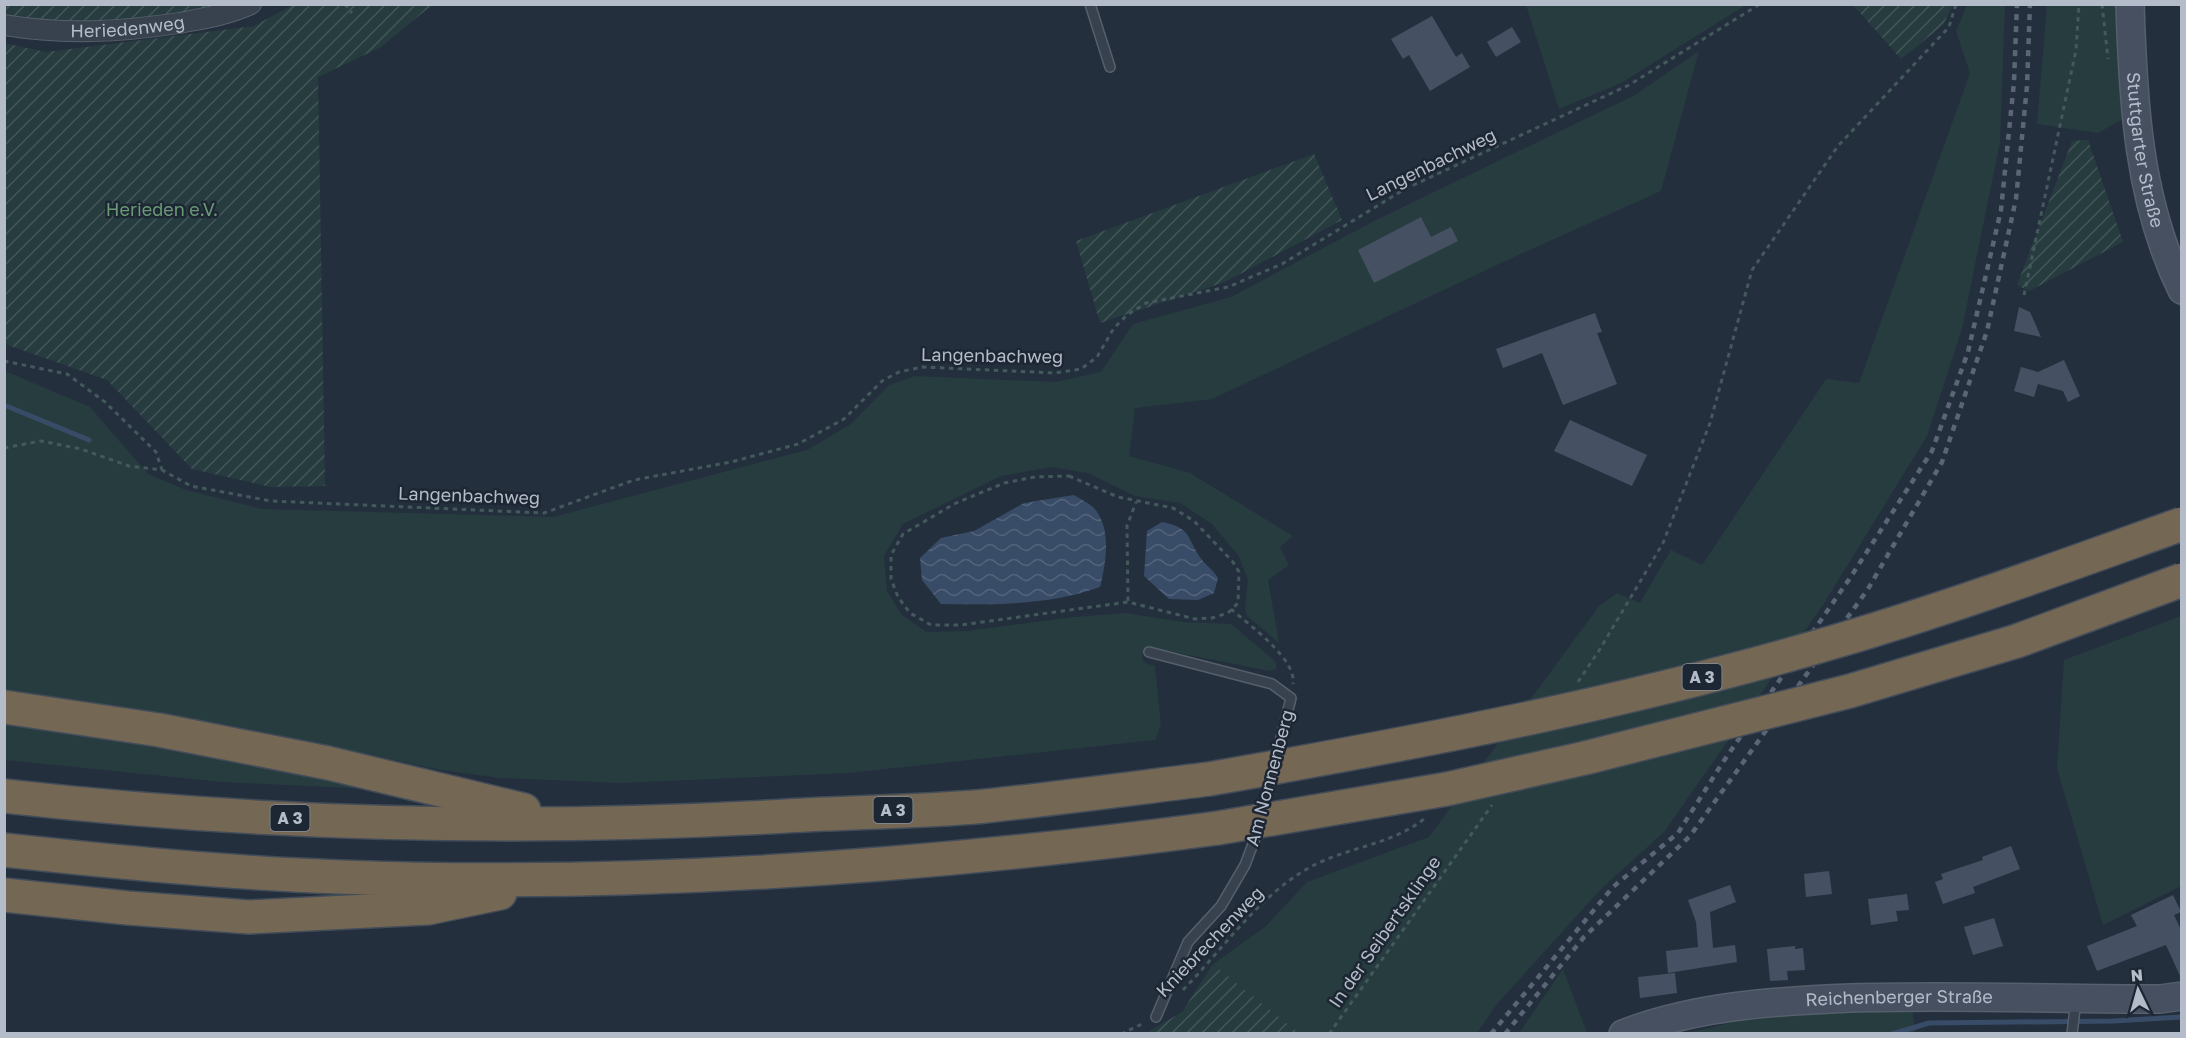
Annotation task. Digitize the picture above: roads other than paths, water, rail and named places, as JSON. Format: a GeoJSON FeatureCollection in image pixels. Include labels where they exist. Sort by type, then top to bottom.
{"type":"FeatureCollection","features":[{"type":"Feature","properties":{"kind":"highway","name":"A 3"},"geometry":{"type":"LineString","coordinates":[[4,796],[243,816],[465,823],[576,823],[742,819],[985,806],[1209,779],[1439,738],[1646,692],[1837,641],[2002,588],[2181,524]]}},
{"type":"Feature","properties":{"kind":"highway"},"geometry":{"type":"LineString","coordinates":[[4,850],[211,869],[328,876],[572,879],[840,868],[1029,852],[1218,828],[1447,789],[1585,758],[1850,691],[2017,641],[2181,580]]}},
{"type":"Feature","properties":{"kind":"highway"},"geometry":{"type":"LineString","coordinates":[[4,707],[159,730],[328,764],[576,823]]}},
{"type":"Feature","properties":{"kind":"highway"},"geometry":{"type":"LineString","coordinates":[[4,895],[128,908],[249,917],[428,908],[572,879]]}},
{"type":"Feature","properties":{"kind":"main road","name":"Stuttgarter Straße"},"geometry":{"type":"LineString","coordinates":[[2130,4],[2133,101],[2149,205],[2172,278]]}},
{"type":"Feature","properties":{"kind":"main road","name":"Reichenberger Straße"},"geometry":{"type":"LineString","coordinates":[[1623,1034],[1650,1023],[1773,1001],[1918,996],[2076,1004],[2181,996]]}},
{"type":"Feature","properties":{"kind":"street","name":"Heriedenweg"},"geometry":{"type":"LineString","coordinates":[[4,25],[57,33],[125,31],[229,15],[250,4]]}},
{"type":"Feature","properties":{"kind":"lane"},"geometry":{"type":"LineString","coordinates":[[1090,4],[1094,24],[1110,67]]}},
{"type":"Feature","properties":{"kind":"lane","name":"Am Nonnenberg"},"geometry":{"type":"LineString","coordinates":[[1149,652],[1272,684],[1291,698],[1258,833],[1245,865],[1221,906],[1188,942],[1156,1017]]}},
{"type":"Feature","properties":{"kind":"lane"},"geometry":{"type":"LineString","coordinates":[[2072,1034],[2076,1004]]}},
{"type":"Feature","properties":{"kind":"water"},"geometry":{"type":"Polygon","coordinates":[[[1074,495],[1094,508],[1103,525],[1106,546],[1100,587],[1042,601],[941,604],[922,580],[920,558],[941,538],[974,531],[1024,503],[1074,495]]]}},
{"type":"Feature","properties":{"kind":"water"},"geometry":{"type":"Polygon","coordinates":[[[1162,522],[1180,528],[1188,536],[1202,560],[1218,578],[1214,593],[1198,600],[1169,599],[1144,576],[1147,531],[1162,522]]]}},
{"type":"Feature","properties":{"kind":"waterway"},"geometry":{"type":"LineString","coordinates":[[4,405],[89,440]]}},
{"type":"Feature","properties":{"kind":"waterway"},"geometry":{"type":"LineString","coordinates":[[1892,1034],[1929,1023],[2113,1021],[2182,1017]]}},
{"type":"Feature","properties":{"kind":"railway"},"geometry":{"type":"LineString","coordinates":[[1491,1034],[1613,887],[1678,833],[1723,762],[1850,578],[1932,451],[1968,352],[2001,210],[2014,82],[2017,4]]}},
{"type":"Feature","properties":{"kind":"railway"},"geometry":{"type":"LineString","coordinates":[[1505,1034],[1584,937],[1690,836],[1868,589],[1942,462],[1987,331],[2016,199],[2027,86],[2030,4]]}},
{"type":"Feature","properties":{"kind":"park label","name":"Herieden e.V."},"geometry":{"type":"Point","coordinates":[162,210]}}]}
